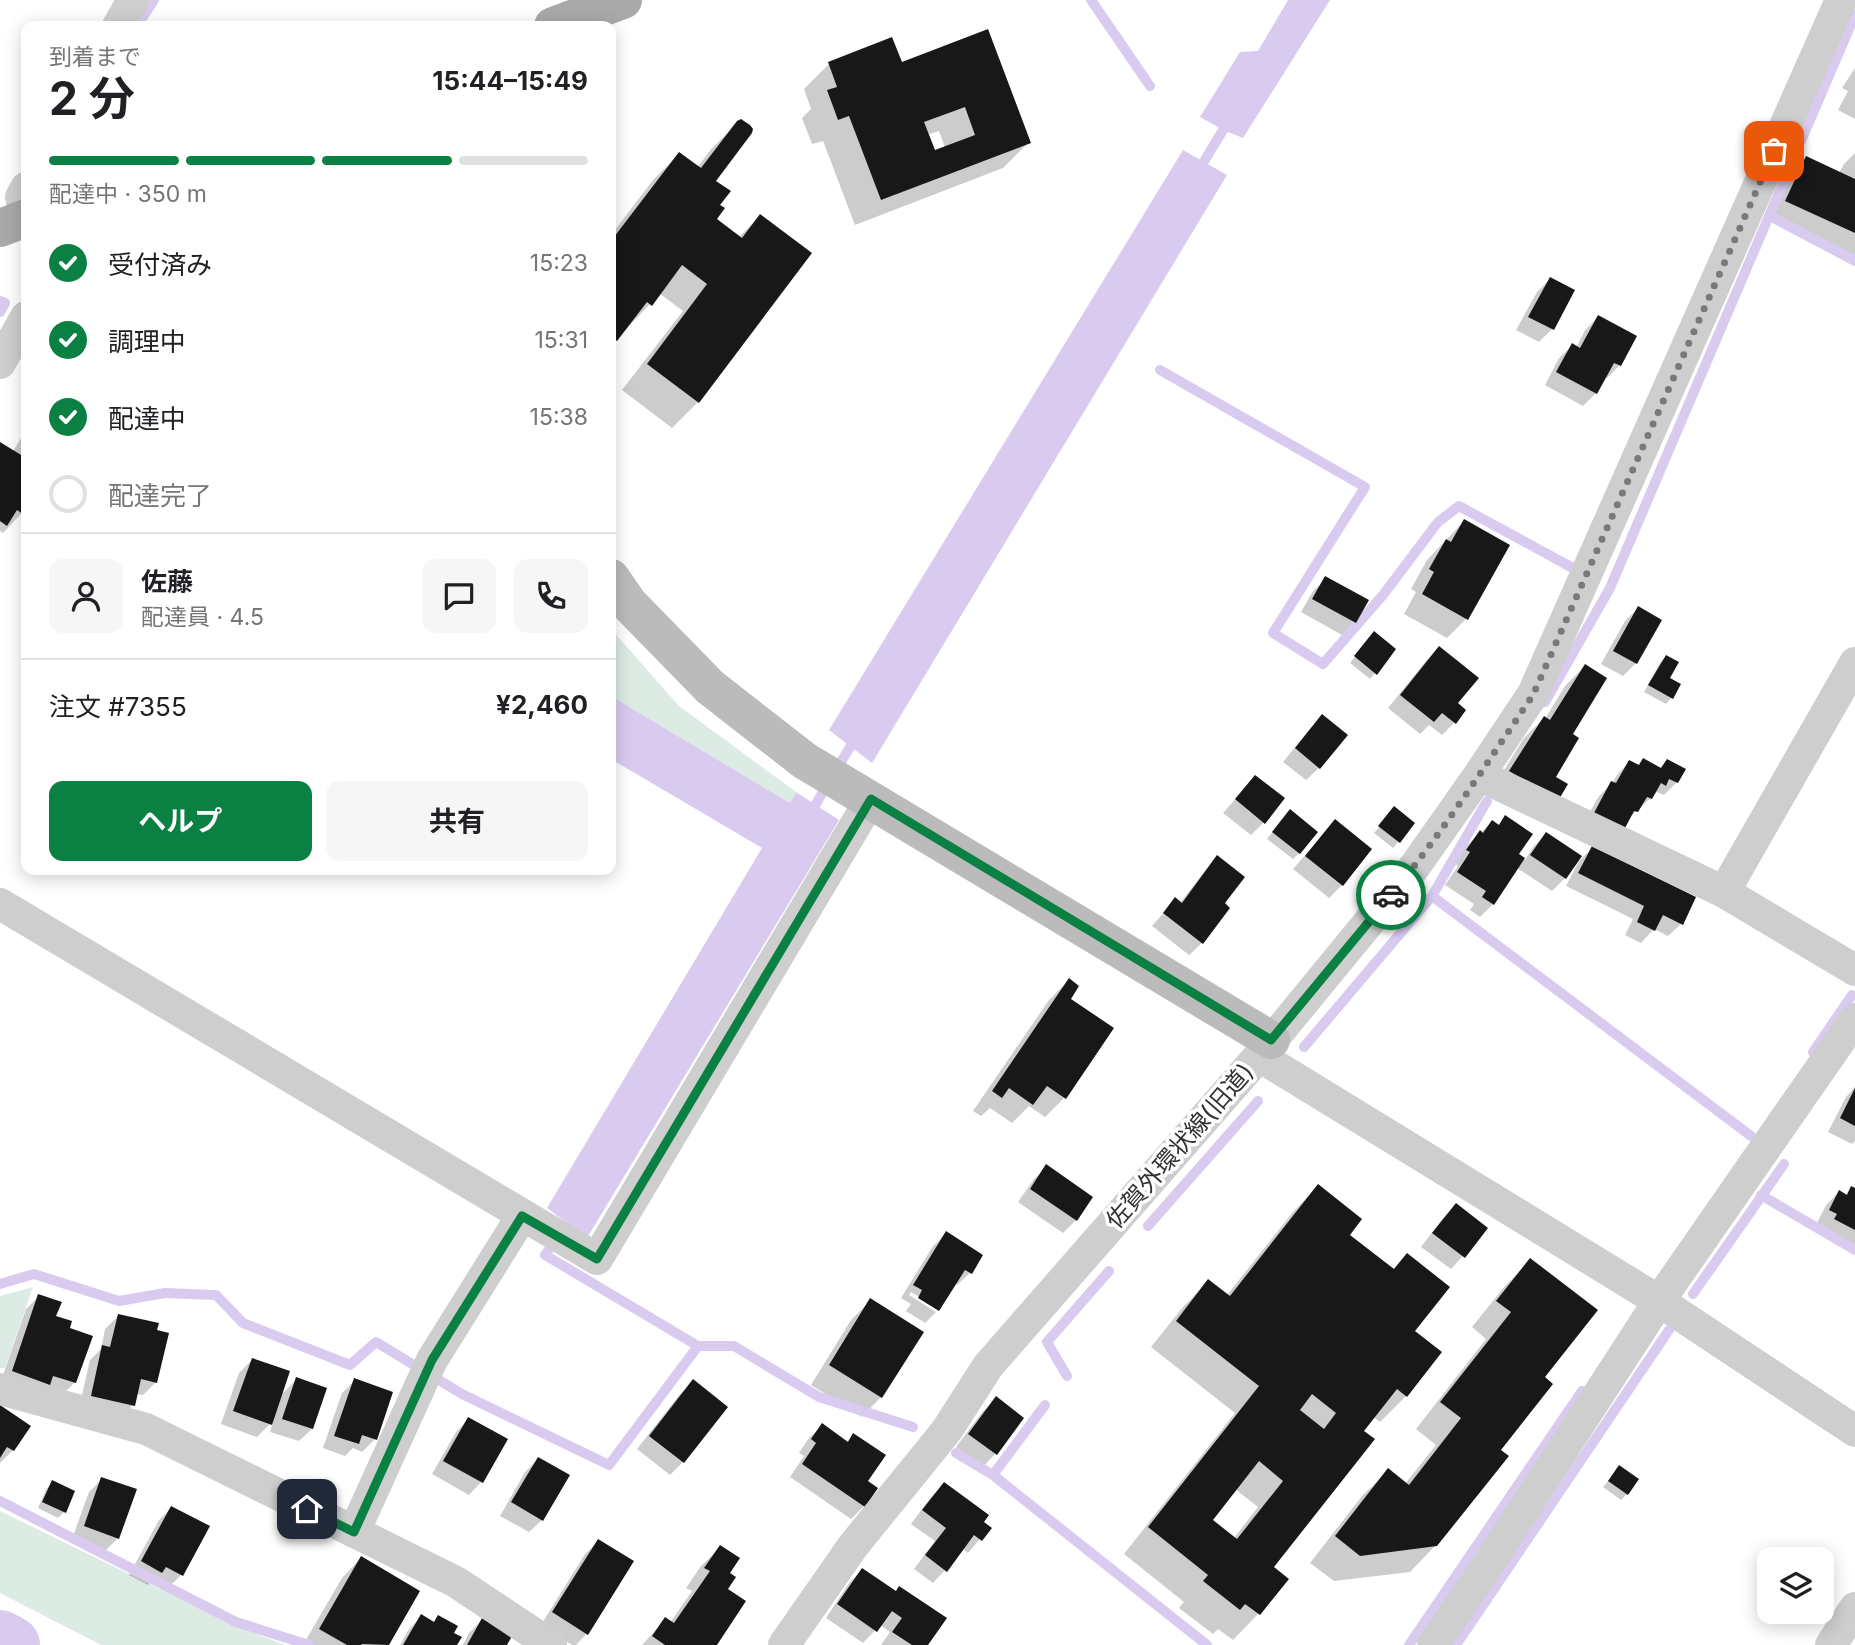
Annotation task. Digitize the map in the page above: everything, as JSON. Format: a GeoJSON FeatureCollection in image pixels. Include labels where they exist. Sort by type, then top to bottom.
{"type":"FeatureCollection","features":[{"type":"Feature","properties":{"kind":"main road"},"geometry":{"type":"LineString","coordinates":[[566,21],[623,0]]}},
{"type":"Feature","properties":{"kind":"main road"},"geometry":{"type":"LineString","coordinates":[[0,228],[21,220]]}},
{"type":"Feature","properties":{"kind":"street"},"geometry":{"type":"LineString","coordinates":[[121,21],[132,0]]}},
{"type":"Feature","properties":{"kind":"street","name":"佐賀外環状線(旧道)"},"geometry":{"type":"LineString","coordinates":[[784,1645],[853,1546],[947,1430],[988,1366],[1265,1048],[1415,866],[1533,695],[1841,0]]}},
{"type":"Feature","properties":{"kind":"street"},"geometry":{"type":"LineString","coordinates":[[0,363],[21,326]]}},
{"type":"Feature","properties":{"kind":"street"},"geometry":{"type":"LineString","coordinates":[[616,585],[629,604],[710,687],[806,761],[871,799],[1265,1048],[1659,1301],[1855,1431]]}},
{"type":"Feature","properties":{"kind":"street"},"geometry":{"type":"LineString","coordinates":[[1724,892],[1855,663]]}},
{"type":"Feature","properties":{"kind":"street"},"geometry":{"type":"LineString","coordinates":[[1479,775],[1724,892],[1855,970]]}},
{"type":"Feature","properties":{"kind":"street"},"geometry":{"type":"LineString","coordinates":[[0,904],[597,1259],[871,799]]}},
{"type":"Feature","properties":{"kind":"street"},"geometry":{"type":"LineString","coordinates":[[1433,1645],[1659,1301],[1855,1018]]}},
{"type":"Feature","properties":{"kind":"street"},"geometry":{"type":"LineString","coordinates":[[354,1532],[425,1372],[546,1229]]}},
{"type":"Feature","properties":{"kind":"street"},"geometry":{"type":"LineString","coordinates":[[0,1389],[146,1429],[456,1583],[551,1645]]}},
{"type":"Feature","properties":{"kind":"street"},"geometry":{"type":"LineString","coordinates":[[1831,1645],[1855,1608]]}},
{"type":"Feature","properties":{"kind":"shaded area"},"geometry":{"type":"Polygon","coordinates":[[[1288,0],[1330,0],[1243,138],[1200,117],[1240,52],[1258,51],[1288,0]]]}},
{"type":"Feature","properties":{"kind":"shaded area"},"geometry":{"type":"Polygon","coordinates":[[[1183,150],[1227,175],[872,763],[829,730],[1183,150]]]}},
{"type":"Feature","properties":{"kind":"shaded area"},"geometry":{"type":"Polygon","coordinates":[[[616,635],[679,706],[796,792],[790,803],[616,699],[616,635]]]}},
{"type":"Feature","properties":{"kind":"shaded area"},"geometry":{"type":"Polygon","coordinates":[[[616,699],[790,803],[796,792],[839,820],[587,1238],[547,1208],[762,848],[616,762],[616,699]]]}},
{"type":"Feature","properties":{"kind":"shaded area"},"geometry":{"type":"Polygon","coordinates":[[[33,1287],[5,1368],[0,1368],[0,1296],[33,1287]]]}},
{"type":"Feature","properties":{"kind":"shaded area"},"geometry":{"type":"Polygon","coordinates":[[[0,1511],[236,1626],[285,1645],[101,1645],[0,1593],[0,1511]]]}},
{"type":"Feature","properties":{"kind":"building"},"geometry":{"type":"Polygon","coordinates":[[[988,29],[1031,143],[881,200],[849,116],[838,120],[827,90],[837,87],[828,62],[892,37],[902,62],[988,29]],[[965,107],[924,122],[935,150],[975,135],[965,107]]]}},
{"type":"Feature","properties":{"kind":"building"},"geometry":{"type":"Polygon","coordinates":[[[741,119],[753,129],[716,181],[731,191],[720,205],[725,208],[717,219],[742,238],[760,214],[812,253],[699,403],[647,364],[707,284],[682,265],[652,306],[647,302],[617,341],[616,234],[679,152],[701,168],[741,119]]]}},
{"type":"Feature","properties":{"kind":"building"},"geometry":{"type":"Polygon","coordinates":[[[1806,156],[1855,179],[1855,233],[1785,201],[1806,156]]]}},
{"type":"Feature","properties":{"kind":"building"},"geometry":{"type":"Polygon","coordinates":[[[1550,277],[1575,290],[1554,330],[1528,317],[1550,277]]]}},
{"type":"Feature","properties":{"kind":"building"},"geometry":{"type":"Polygon","coordinates":[[[1598,315],[1637,336],[1621,366],[1614,363],[1597,394],[1556,372],[1572,343],[1580,348],[1598,315]]]}},
{"type":"Feature","properties":{"kind":"building"},"geometry":{"type":"Polygon","coordinates":[[[0,442],[21,455],[21,513],[17,510],[7,526],[0,521],[0,442]]]}},
{"type":"Feature","properties":{"kind":"building"},"geometry":{"type":"Polygon","coordinates":[[[1464,519],[1510,545],[1468,620],[1422,594],[1434,572],[1429,569],[1446,539],[1451,542],[1464,519]]]}},
{"type":"Feature","properties":{"kind":"building"},"geometry":{"type":"Polygon","coordinates":[[[1325,576],[1369,600],[1356,623],[1312,599],[1325,576]]]}},
{"type":"Feature","properties":{"kind":"building"},"geometry":{"type":"Polygon","coordinates":[[[1638,606],[1662,620],[1637,664],[1613,651],[1638,606]]]}},
{"type":"Feature","properties":{"kind":"building"},"geometry":{"type":"Polygon","coordinates":[[[1374,631],[1396,649],[1377,675],[1354,656],[1374,631]]]}},
{"type":"Feature","properties":{"kind":"building"},"geometry":{"type":"Polygon","coordinates":[[[1439,646],[1479,678],[1458,703],[1466,710],[1456,724],[1442,713],[1434,722],[1400,695],[1439,646]]]}},
{"type":"Feature","properties":{"kind":"building"},"geometry":{"type":"Polygon","coordinates":[[[1666,655],[1679,662],[1670,678],[1681,684],[1673,699],[1648,685],[1666,655]]]}},
{"type":"Feature","properties":{"kind":"building"},"geometry":{"type":"Polygon","coordinates":[[[1585,664],[1607,678],[1573,734],[1579,738],[1556,777],[1568,784],[1558,801],[1509,771],[1544,716],[1550,720],[1585,664]]]}},
{"type":"Feature","properties":{"kind":"building"},"geometry":{"type":"Polygon","coordinates":[[[1322,714],[1348,735],[1320,769],[1295,748],[1322,714]]]}},
{"type":"Feature","properties":{"kind":"building"},"geometry":{"type":"Polygon","coordinates":[[[1643,758],[1661,768],[1667,759],[1686,769],[1678,783],[1669,779],[1666,786],[1661,783],[1652,799],[1647,797],[1638,812],[1634,811],[1624,830],[1594,813],[1611,781],[1616,783],[1629,760],[1639,765],[1643,758]]]}},
{"type":"Feature","properties":{"kind":"building"},"geometry":{"type":"Polygon","coordinates":[[[1255,775],[1285,798],[1265,824],[1235,799],[1255,775]]]}},
{"type":"Feature","properties":{"kind":"building"},"geometry":{"type":"Polygon","coordinates":[[[1394,806],[1415,823],[1400,843],[1378,826],[1394,806]]]}},
{"type":"Feature","properties":{"kind":"building"},"geometry":{"type":"Polygon","coordinates":[[[1290,809],[1318,832],[1300,854],[1272,832],[1290,809]]]}},
{"type":"Feature","properties":{"kind":"building"},"geometry":{"type":"Polygon","coordinates":[[[1505,815],[1533,834],[1519,854],[1525,858],[1494,905],[1482,897],[1486,891],[1457,872],[1470,852],[1466,850],[1480,830],[1483,833],[1492,820],[1499,825],[1505,815]]]}},
{"type":"Feature","properties":{"kind":"building"},"geometry":{"type":"Polygon","coordinates":[[[1335,819],[1372,849],[1343,886],[1305,856],[1335,819]]]}},
{"type":"Feature","properties":{"kind":"building"},"geometry":{"type":"Polygon","coordinates":[[[1546,832],[1582,856],[1566,879],[1530,855],[1546,832]]]}},
{"type":"Feature","properties":{"kind":"building"},"geometry":{"type":"Polygon","coordinates":[[[1592,846],[1696,897],[1683,925],[1663,915],[1655,931],[1637,922],[1644,906],[1578,873],[1592,846]]]}},
{"type":"Feature","properties":{"kind":"building"},"geometry":{"type":"Polygon","coordinates":[[[1217,855],[1245,877],[1225,903],[1230,908],[1203,944],[1163,913],[1175,897],[1182,903],[1217,855]]]}},
{"type":"Feature","properties":{"kind":"building"},"geometry":{"type":"Polygon","coordinates":[[[1069,978],[1079,986],[1071,999],[1114,1028],[1066,1099],[1047,1086],[1033,1105],[1009,1088],[1002,1098],[992,1091],[1069,978]]]}},
{"type":"Feature","properties":{"kind":"building"},"geometry":{"type":"Polygon","coordinates":[[[1855,1088],[1855,1126],[1840,1118],[1855,1088]]]}},
{"type":"Feature","properties":{"kind":"building"},"geometry":{"type":"Polygon","coordinates":[[[1046,1164],[1093,1197],[1077,1221],[1030,1189],[1046,1164]]]}},
{"type":"Feature","properties":{"kind":"building"},"geometry":{"type":"Polygon","coordinates":[[[1318,1184],[1362,1219],[1350,1235],[1394,1269],[1407,1253],[1450,1287],[1415,1331],[1442,1352],[1407,1397],[1397,1389],[1364,1431],[1375,1439],[1274,1567],[1289,1579],[1260,1615],[1245,1604],[1240,1610],[1203,1581],[1208,1575],[1148,1527],[1259,1386],[1176,1321],[1208,1279],[1230,1296],[1318,1184]],[[1312,1394],[1300,1410],[1324,1429],[1336,1413],[1312,1394]],[[1259,1461],[1213,1520],[1237,1539],[1283,1481],[1259,1461]]]}},
{"type":"Feature","properties":{"kind":"building"},"geometry":{"type":"Polygon","coordinates":[[[1851,1186],[1855,1188],[1855,1230],[1834,1219],[1837,1214],[1829,1210],[1839,1190],[1847,1195],[1851,1186]]]}},
{"type":"Feature","properties":{"kind":"building"},"geometry":{"type":"Polygon","coordinates":[[[1456,1203],[1488,1228],[1465,1258],[1432,1233],[1456,1203]]]}},
{"type":"Feature","properties":{"kind":"building"},"geometry":{"type":"Polygon","coordinates":[[[946,1231],[983,1255],[972,1274],[965,1270],[939,1311],[918,1298],[922,1290],[913,1285],[946,1231]]]}},
{"type":"Feature","properties":{"kind":"building"},"geometry":{"type":"Polygon","coordinates":[[[1530,1258],[1598,1310],[1545,1377],[1553,1384],[1501,1450],[1509,1456],[1437,1546],[1360,1556],[1335,1536],[1388,1468],[1409,1485],[1461,1418],[1440,1402],[1511,1312],[1496,1301],[1530,1258]]]}},
{"type":"Feature","properties":{"kind":"building"},"geometry":{"type":"Polygon","coordinates":[[[38,1294],[62,1302],[56,1316],[72,1321],[70,1328],[93,1336],[76,1383],[53,1376],[50,1385],[12,1371],[38,1294]]]}},
{"type":"Feature","properties":{"kind":"building"},"geometry":{"type":"Polygon","coordinates":[[[870,1298],[924,1332],[882,1398],[829,1365],[870,1298]]]}},
{"type":"Feature","properties":{"kind":"building"},"geometry":{"type":"Polygon","coordinates":[[[118,1314],[159,1323],[157,1330],[169,1333],[157,1383],[141,1379],[135,1406],[91,1396],[102,1345],[110,1347],[118,1314]]]}},
{"type":"Feature","properties":{"kind":"building"},"geometry":{"type":"Polygon","coordinates":[[[252,1358],[290,1371],[272,1425],[233,1411],[252,1358]]]}},
{"type":"Feature","properties":{"kind":"building"},"geometry":{"type":"Polygon","coordinates":[[[296,1377],[327,1388],[313,1429],[282,1419],[296,1377]]]}},
{"type":"Feature","properties":{"kind":"building"},"geometry":{"type":"Polygon","coordinates":[[[354,1378],[393,1392],[377,1440],[362,1435],[359,1444],[334,1436],[354,1378]]]}},
{"type":"Feature","properties":{"kind":"building"},"geometry":{"type":"Polygon","coordinates":[[[693,1379],[728,1407],[684,1463],[649,1436],[693,1379]]]}},
{"type":"Feature","properties":{"kind":"building"},"geometry":{"type":"Polygon","coordinates":[[[996,1396],[1024,1418],[997,1455],[968,1434],[996,1396]]]}},
{"type":"Feature","properties":{"kind":"building"},"geometry":{"type":"Polygon","coordinates":[[[0,1405],[31,1426],[14,1451],[7,1447],[0,1458],[0,1405]]]}},
{"type":"Feature","properties":{"kind":"building"},"geometry":{"type":"Polygon","coordinates":[[[468,1417],[508,1439],[483,1483],[443,1461],[468,1417]]]}},
{"type":"Feature","properties":{"kind":"building"},"geometry":{"type":"Polygon","coordinates":[[[822,1423],[848,1442],[853,1433],[886,1455],[868,1481],[878,1488],[865,1507],[802,1464],[816,1443],[811,1439],[822,1423]]]}},
{"type":"Feature","properties":{"kind":"building"},"geometry":{"type":"Polygon","coordinates":[[[538,1457],[570,1475],[543,1521],[511,1502],[538,1457]]]}},
{"type":"Feature","properties":{"kind":"building"},"geometry":{"type":"Polygon","coordinates":[[[1619,1465],[1639,1479],[1628,1495],[1608,1481],[1619,1465]]]}},
{"type":"Feature","properties":{"kind":"building"},"geometry":{"type":"Polygon","coordinates":[[[101,1477],[137,1489],[119,1539],[84,1526],[101,1477]]]}},
{"type":"Feature","properties":{"kind":"building"},"geometry":{"type":"Polygon","coordinates":[[[52,1480],[75,1491],[66,1513],[42,1502],[52,1480]]]}},
{"type":"Feature","properties":{"kind":"building"},"geometry":{"type":"Polygon","coordinates":[[[944,1482],[989,1515],[984,1522],[992,1528],[982,1541],[974,1535],[947,1572],[925,1555],[946,1528],[922,1510],[944,1482]]]}},
{"type":"Feature","properties":{"kind":"building"},"geometry":{"type":"Polygon","coordinates":[[[171,1506],[210,1526],[183,1576],[166,1567],[162,1573],[141,1561],[171,1506]]]}},
{"type":"Feature","properties":{"kind":"building"},"geometry":{"type":"Polygon","coordinates":[[[598,1539],[634,1561],[588,1635],[552,1612],[598,1539]]]}},
{"type":"Feature","properties":{"kind":"building"},"geometry":{"type":"Polygon","coordinates":[[[720,1545],[740,1558],[730,1573],[736,1577],[728,1589],[746,1601],[717,1645],[665,1645],[652,1636],[665,1617],[674,1623],[710,1571],[704,1568],[720,1545]]]}},
{"type":"Feature","properties":{"kind":"building"},"geometry":{"type":"Polygon","coordinates":[[[361,1556],[420,1591],[389,1645],[347,1645],[319,1629],[361,1556]]]}},
{"type":"Feature","properties":{"kind":"building"},"geometry":{"type":"Polygon","coordinates":[[[862,1568],[896,1591],[899,1586],[947,1618],[928,1645],[912,1645],[892,1632],[902,1618],[892,1611],[877,1632],[837,1604],[862,1568]]]}},
{"type":"Feature","properties":{"kind":"building"},"geometry":{"type":"Polygon","coordinates":[[[421,1614],[434,1622],[438,1615],[458,1626],[454,1633],[462,1637],[457,1645],[403,1645],[421,1614]]]}},
{"type":"Feature","properties":{"kind":"building"},"geometry":{"type":"Polygon","coordinates":[[[482,1618],[512,1636],[507,1645],[467,1645],[482,1618]]]}},
{"type":"Feature","properties":{"kind":"waterway"},"geometry":{"type":"LineString","coordinates":[[140,21],[154,0]]}},
{"type":"Feature","properties":{"kind":"waterway"},"geometry":{"type":"LineString","coordinates":[[1091,0],[1150,86]]}},
{"type":"Feature","properties":{"kind":"waterway"},"geometry":{"type":"LineString","coordinates":[[1801,141],[1855,15]]}},
{"type":"Feature","properties":{"kind":"waterway"},"geometry":{"type":"LineString","coordinates":[[1197,173],[1229,120]]}},
{"type":"Feature","properties":{"kind":"waterway"},"geometry":{"type":"LineString","coordinates":[[1545,702],[1610,588],[1784,181]]}},
{"type":"Feature","properties":{"kind":"waterway"},"geometry":{"type":"LineString","coordinates":[[1770,216],[1855,261]]}},
{"type":"Feature","properties":{"kind":"waterway"},"geometry":{"type":"LineString","coordinates":[[0,301],[5,303],[0,312]]}},
{"type":"Feature","properties":{"kind":"waterway"},"geometry":{"type":"LineString","coordinates":[[1160,370],[1365,487],[1273,633],[1323,664],[1383,595],[1438,522],[1459,506],[1571,567]]}},
{"type":"Feature","properties":{"kind":"waterway"},"geometry":{"type":"LineString","coordinates":[[835,772],[856,737]]}},
{"type":"Feature","properties":{"kind":"waterway"},"geometry":{"type":"LineString","coordinates":[[810,814],[827,785]]}},
{"type":"Feature","properties":{"kind":"waterway"},"geometry":{"type":"LineString","coordinates":[[1304,1047],[1432,896],[1487,801]]}},
{"type":"Feature","properties":{"kind":"waterway"},"geometry":{"type":"LineString","coordinates":[[1432,896],[1751,1136]]}},
{"type":"Feature","properties":{"kind":"waterway"},"geometry":{"type":"LineString","coordinates":[[1813,1052],[1852,995]]}},
{"type":"Feature","properties":{"kind":"waterway"},"geometry":{"type":"LineString","coordinates":[[1148,1226],[1258,1101]]}},
{"type":"Feature","properties":{"kind":"waterway"},"geometry":{"type":"LineString","coordinates":[[1693,1294],[1784,1164]]}},
{"type":"Feature","properties":{"kind":"waterway"},"geometry":{"type":"LineString","coordinates":[[1761,1195],[1855,1250]]}},
{"type":"Feature","properties":{"kind":"waterway"},"geometry":{"type":"LineString","coordinates":[[556,1239],[545,1255],[698,1346]]}},
{"type":"Feature","properties":{"kind":"waterway"},"geometry":{"type":"LineString","coordinates":[[1067,1376],[1047,1342],[1109,1271]]}},
{"type":"Feature","properties":{"kind":"waterway"},"geometry":{"type":"LineString","coordinates":[[0,1284],[34,1274],[119,1301],[165,1293],[216,1295],[243,1323],[350,1365],[376,1342],[462,1394],[609,1465],[698,1346],[734,1346],[819,1397],[913,1427]]}},
{"type":"Feature","properties":{"kind":"waterway"},"geometry":{"type":"LineString","coordinates":[[1456,1645],[1669,1330]]}},
{"type":"Feature","properties":{"kind":"waterway"},"geometry":{"type":"LineString","coordinates":[[1409,1645],[1582,1391]]}},
{"type":"Feature","properties":{"kind":"waterway"},"geometry":{"type":"LineString","coordinates":[[993,1475],[1045,1405]]}},
{"type":"Feature","properties":{"kind":"waterway"},"geometry":{"type":"LineString","coordinates":[[956,1453],[993,1475],[1207,1645]]}},
{"type":"Feature","properties":{"kind":"waterway"},"geometry":{"type":"LineString","coordinates":[[0,1501],[236,1622],[309,1645]]}},
{"type":"Feature","properties":{"kind":"waterway"},"geometry":{"type":"LineString","coordinates":[[0,1639],[11,1645]]}},
{"type":"Feature","properties":{"kind":"way so far"},"geometry":{"type":"LineString","coordinates":[[1391,895],[1415,866],[1533,695],[1774,151]]}},
{"type":"Feature","properties":{"kind":"route"},"geometry":{"type":"LineString","coordinates":[[307,1509],[354,1532],[432,1360],[522,1216],[597,1259],[871,799],[1271,1040],[1391,895]]}}]}
